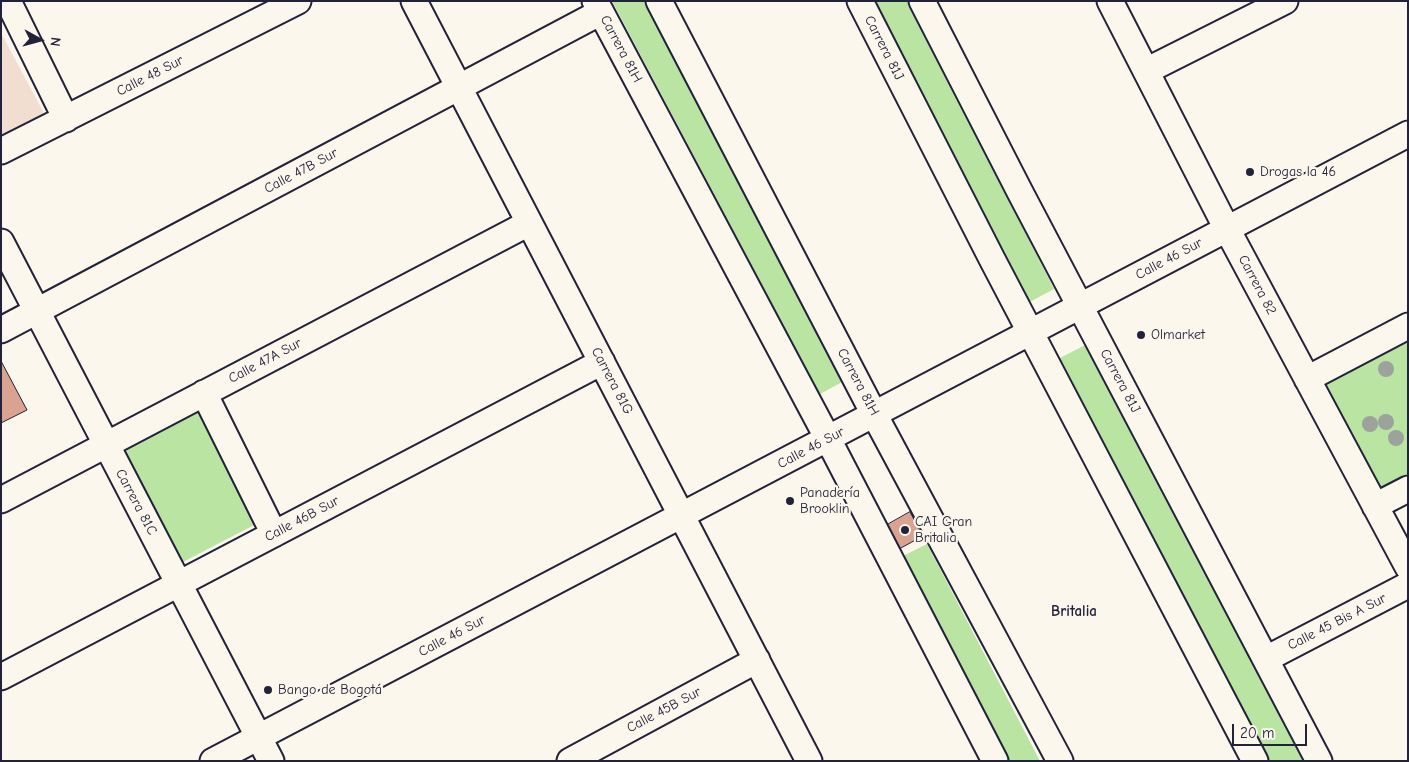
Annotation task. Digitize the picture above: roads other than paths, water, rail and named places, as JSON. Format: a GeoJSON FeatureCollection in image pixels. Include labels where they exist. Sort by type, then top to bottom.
{"type":"FeatureCollection","features":[{"type":"Feature","properties":{"kind":"street"},"geometry":{"type":"LineString","coordinates":[[8,1],[66,119]]}},
{"type":"Feature","properties":{"kind":"street","name":"Calle 48 Sur"},"geometry":{"type":"LineString","coordinates":[[1,151],[298,1]]}},
{"type":"Feature","properties":{"kind":"street","name":"Carrera 81G"},"geometry":{"type":"LineString","coordinates":[[414,1],[809,761]]}},
{"type":"Feature","properties":{"kind":"street","name":"Carrera 81H"},"geometry":{"type":"LineString","coordinates":[[659,1],[874,414],[1060,761]]}},
{"type":"Feature","properties":{"kind":"street","name":"Carrera 81J"},"geometry":{"type":"LineString","coordinates":[[860,1],[1248,759]]}},
{"type":"Feature","properties":{"kind":"street","name":"Carrera 81J"},"geometry":{"type":"LineString","coordinates":[[922,1],[1319,761]]}},
{"type":"Feature","properties":{"kind":"street","name":"Carrera 82"},"geometry":{"type":"LineString","coordinates":[[1110,1],[1227,229],[1408,567]]}},
{"type":"Feature","properties":{"kind":"street"},"geometry":{"type":"LineString","coordinates":[[1146,71],[1285,1]]}},
{"type":"Feature","properties":{"kind":"street","name":"Calle 47B Sur"},"geometry":{"type":"LineString","coordinates":[[1,330],[459,87],[598,7]]}},
{"type":"Feature","properties":{"kind":"street","name":"Carrera 81H"},"geometry":{"type":"LineString","coordinates":[[598,7],[828,438],[995,761]]}},
{"type":"Feature","properties":{"kind":"street","name":"Calle 46 Sur"},"geometry":{"type":"LineString","coordinates":[[214,761],[1408,134]]}},
{"type":"Feature","properties":{"kind":"street","name":"Calle 47A Sur"},"geometry":{"type":"LineString","coordinates":[[1,500],[530,223]]}},
{"type":"Feature","properties":{"kind":"street","name":"Carrera 81C"},"geometry":{"type":"LineString","coordinates":[[1,242],[271,761]]}},
{"type":"Feature","properties":{"kind":"street"},"geometry":{"type":"LineString","coordinates":[[1307,379],[1408,326]]}},
{"type":"Feature","properties":{"kind":"street","name":"Calle 46B Sur"},"geometry":{"type":"LineString","coordinates":[[1,677],[602,362]]}},
{"type":"Feature","properties":{"kind":"street"},"geometry":{"type":"LineString","coordinates":[[204,393],[274,534]]}},
{"type":"Feature","properties":{"kind":"street"},"geometry":{"type":"LineString","coordinates":[[1375,506],[1408,489]]}},
{"type":"Feature","properties":{"kind":"street","name":"Calle 45 Bis A Sur"},"geometry":{"type":"LineString","coordinates":[[1266,659],[1408,586]]}},
{"type":"Feature","properties":{"kind":"street","name":"Calle 45B Sur"},"geometry":{"type":"LineString","coordinates":[[570,761],[757,660]]}},
{"type":"Feature","properties":{"kind":"place","name":"Drogas la 46"},"geometry":{"type":"Point","coordinates":[1250,172]}},
{"type":"Feature","properties":{"kind":"place","name":"Olmarket"},"geometry":{"type":"Point","coordinates":[1141,335]}},
{"type":"Feature","properties":{"kind":"place","name":"Panadería Brooklin"},"geometry":{"type":"Point","coordinates":[790,501]}},
{"type":"Feature","properties":{"kind":"place","name":"CAI Gran Britalia"},"geometry":{"type":"Point","coordinates":[905,530]}},
{"type":"Feature","properties":{"kind":"place","name":"Bango de Bogotá"},"geometry":{"type":"Point","coordinates":[268,690]}},
{"type":"Feature","properties":{"kind":"district","name":"Britalia"},"geometry":{"type":"Point","coordinates":[1074,612]}}]}
